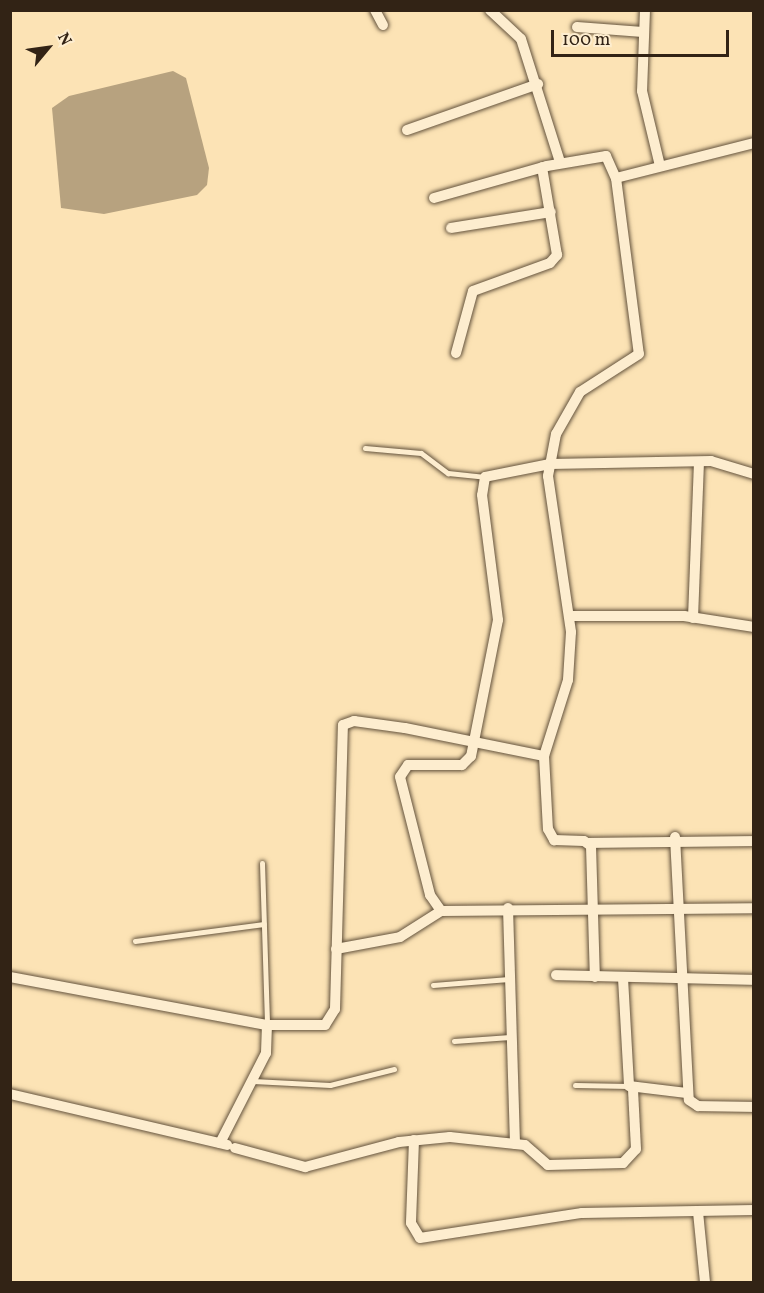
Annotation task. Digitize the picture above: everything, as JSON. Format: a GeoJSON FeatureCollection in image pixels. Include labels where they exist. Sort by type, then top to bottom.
{"type":"FeatureCollection","features":[{"type":"Feature","properties":{"kind":"street"},"geometry":{"type":"LineString","coordinates":[[375,10],[383,25]]}},
{"type":"Feature","properties":{"kind":"street"},"geometry":{"type":"LineString","coordinates":[[490,10],[519,35],[538,84],[560,162]]}},
{"type":"Feature","properties":{"kind":"street"},"geometry":{"type":"LineString","coordinates":[[645,10],[642,91],[660,166]]}},
{"type":"Feature","properties":{"kind":"street"},"geometry":{"type":"LineString","coordinates":[[577,27],[643,32]]}},
{"type":"Feature","properties":{"kind":"street"},"geometry":{"type":"LineString","coordinates":[[407,130],[538,84]]}},
{"type":"Feature","properties":{"kind":"street"},"geometry":{"type":"LineString","coordinates":[[616,178],[753,143]]}},
{"type":"Feature","properties":{"kind":"street"},"geometry":{"type":"LineString","coordinates":[[434,198],[560,162],[606,156],[616,178],[639,354],[579,392],[556,434],[550,464],[551,516],[569,616],[568,680],[544,756],[550,838],[588,843],[675,837],[753,841]]}},
{"type":"Feature","properties":{"kind":"street"},"geometry":{"type":"LineString","coordinates":[[456,353],[473,291],[554,260],[558,249],[542,167]]}},
{"type":"Feature","properties":{"kind":"street"},"geometry":{"type":"LineString","coordinates":[[451,228],[551,212]]}},
{"type":"Feature","properties":{"kind":"street"},"geometry":{"type":"LineString","coordinates":[[693,618],[699,462]]}},
{"type":"Feature","properties":{"kind":"street"},"geometry":{"type":"LineString","coordinates":[[441,911],[430,895],[400,771],[408,765],[466,764],[474,742],[498,620],[482,495],[485,477],[550,464],[699,462],[726,463],[753,474]]}},
{"type":"Feature","properties":{"kind":"street"},"geometry":{"type":"LineString","coordinates":[[569,616],[693,618],[753,627]]}},
{"type":"Feature","properties":{"kind":"street"},"geometry":{"type":"LineString","coordinates":[[10,976],[267,1025],[317,1027],[331,1022],[336,949],[342,725],[354,721],[544,756]]}},
{"type":"Feature","properties":{"kind":"street"},"geometry":{"type":"LineString","coordinates":[[675,837],[687,1093],[698,1106],[753,1107]]}},
{"type":"Feature","properties":{"kind":"street"},"geometry":{"type":"LineString","coordinates":[[588,843],[594,908],[595,976]]}},
{"type":"Feature","properties":{"kind":"street"},"geometry":{"type":"LineString","coordinates":[[336,949],[400,937],[441,911],[508,908],[680,910],[753,908]]}},
{"type":"Feature","properties":{"kind":"street"},"geometry":{"type":"LineString","coordinates":[[508,908],[510,1037],[515,1144]]}},
{"type":"Feature","properties":{"kind":"street"},"geometry":{"type":"LineString","coordinates":[[556,975],[683,981],[753,980]]}},
{"type":"Feature","properties":{"kind":"street"},"geometry":{"type":"LineString","coordinates":[[10,1094],[228,1146],[305,1167],[414,1140],[515,1144],[531,1149],[548,1165],[627,1162],[636,1149],[623,978]]}},
{"type":"Feature","properties":{"kind":"street"},"geometry":{"type":"LineString","coordinates":[[228,1146],[266,1053],[267,1025]]}},
{"type":"Feature","properties":{"kind":"street"},"geometry":{"type":"LineString","coordinates":[[631,1088],[687,1093]]}},
{"type":"Feature","properties":{"kind":"street"},"geometry":{"type":"LineString","coordinates":[[414,1140],[411,1223],[420,1238],[582,1213],[753,1210]]}},
{"type":"Feature","properties":{"kind":"street"},"geometry":{"type":"LineString","coordinates":[[698,1212],[705,1282]]}},
{"type":"Feature","properties":{"kind":"lane"},"geometry":{"type":"LineString","coordinates":[[365,448],[421,453],[448,473],[485,477]]}},
{"type":"Feature","properties":{"kind":"lane"},"geometry":{"type":"LineString","coordinates":[[262,863],[267,1025]]}},
{"type":"Feature","properties":{"kind":"lane"},"geometry":{"type":"LineString","coordinates":[[135,941],[264,924]]}},
{"type":"Feature","properties":{"kind":"lane"},"geometry":{"type":"LineString","coordinates":[[433,985],[509,979]]}},
{"type":"Feature","properties":{"kind":"lane"},"geometry":{"type":"LineString","coordinates":[[454,1041],[510,1037]]}},
{"type":"Feature","properties":{"kind":"lane"},"geometry":{"type":"LineString","coordinates":[[253,1081],[330,1085],[394,1069]]}},
{"type":"Feature","properties":{"kind":"lane"},"geometry":{"type":"LineString","coordinates":[[575,1085],[631,1088]]}},
{"type":"Feature","properties":{"kind":"shaded area"},"geometry":{"type":"Polygon","coordinates":[[[173,71],[186,78],[209,168],[207,185],[197,195],[104,214],[61,208],[52,108],[69,96],[173,71]]]}}]}
